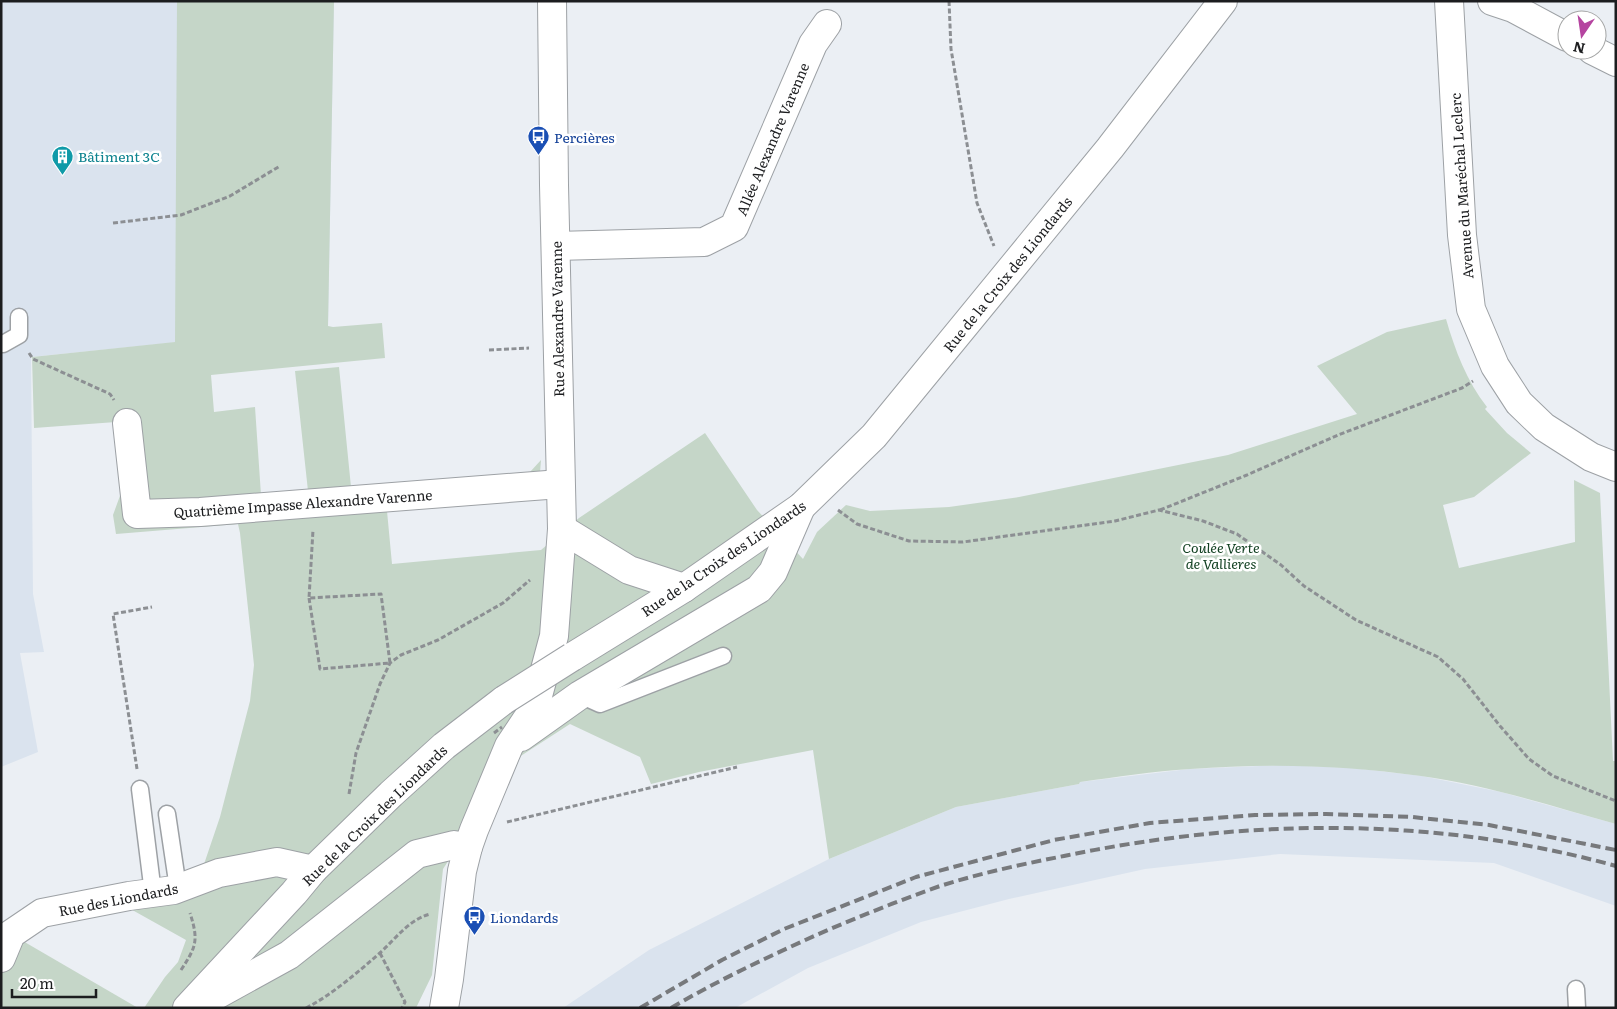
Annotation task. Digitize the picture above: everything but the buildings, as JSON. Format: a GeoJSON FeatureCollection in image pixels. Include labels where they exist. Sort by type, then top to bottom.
{"type":"FeatureCollection","features":[{"type":"Feature","properties":{"kind":"main road","name":"Rue Alexandre Varenne"},"geometry":{"type":"LineString","coordinates":[[444,1008],[462,871],[471,839],[509,746],[534,706],[554,636],[562,529],[557,346],[552,1]]}},
{"type":"Feature","properties":{"kind":"main road","name":"Rue de la Croix des Liondards"},"geometry":{"type":"LineString","coordinates":[[187,1008],[313,870],[391,794],[444,746],[504,700],[684,588],[808,500],[874,436],[1110,148],[1223,1]]}},
{"type":"Feature","properties":{"kind":"main road","name":"Avenue du Maréchal Leclerc"},"geometry":{"type":"LineString","coordinates":[[1449,1],[1462,235],[1471,309],[1495,366],[1519,403],[1544,427],[1591,457],[1616,467]]}},
{"type":"Feature","properties":{"kind":"main road"},"geometry":{"type":"LineString","coordinates":[[1492,1],[1512,8],[1557,32]]}},
{"type":"Feature","properties":{"kind":"main road","name":"Allée Alexandre Varenne"},"geometry":{"type":"LineString","coordinates":[[556,246],[704,242],[734,227],[813,44],[827,24]]}},
{"type":"Feature","properties":{"kind":"main road","name":"Quatrième Impasse Alexandre Varenne"},"geometry":{"type":"LineString","coordinates":[[127,423],[137,514],[200,512],[560,484]]}},
{"type":"Feature","properties":{"kind":"main road"},"geometry":{"type":"LineString","coordinates":[[509,746],[580,695],[759,589],[773,572],[808,500]]}},
{"type":"Feature","properties":{"kind":"main road"},"geometry":{"type":"LineString","coordinates":[[562,529],[629,570],[684,588]]}},
{"type":"Feature","properties":{"kind":"main road"},"geometry":{"type":"LineString","coordinates":[[193,1008],[289,955],[417,854],[471,839]]}},
{"type":"Feature","properties":{"kind":"main road","name":"Rue des Liondards"},"geometry":{"type":"LineString","coordinates":[[1,958],[11,934],[42,914],[168,890],[219,872],[277,862],[313,870]]}},
{"type":"Feature","properties":{"kind":"lane"},"geometry":{"type":"LineString","coordinates":[[3,344],[18,336],[20,317]]}},
{"type":"Feature","properties":{"kind":"lane"},"geometry":{"type":"LineString","coordinates":[[580,695],[600,704],[723,656]]}},
{"type":"Feature","properties":{"kind":"lane"},"geometry":{"type":"LineString","coordinates":[[140,789],[168,890]]}},
{"type":"Feature","properties":{"kind":"lane"},"geometry":{"type":"LineString","coordinates":[[167,814],[168,890]]}},
{"type":"Feature","properties":{"kind":"lane"},"geometry":{"type":"LineString","coordinates":[[1576,989],[1577,1008]]}},
{"type":"Feature","properties":{"kind":"path"},"geometry":{"type":"LineString","coordinates":[[949,1],[951,50],[977,204],[992,244],[1010,270]]}},
{"type":"Feature","properties":{"kind":"path"},"geometry":{"type":"LineString","coordinates":[[113,223],[181,215],[230,196],[280,166]]}},
{"type":"Feature","properties":{"kind":"path"},"geometry":{"type":"LineString","coordinates":[[18,336],[33,359],[110,394],[127,423]]}},
{"type":"Feature","properties":{"kind":"path"},"geometry":{"type":"LineString","coordinates":[[489,350],[557,346]]}},
{"type":"Feature","properties":{"kind":"path"},"geometry":{"type":"LineString","coordinates":[[808,500],[857,524],[909,541],[963,542],[1114,521],[1159,510],[1247,475],[1338,435],[1462,388],[1495,366]]}},
{"type":"Feature","properties":{"kind":"path"},"geometry":{"type":"LineString","coordinates":[[315,502],[309,598],[320,669],[390,663]]}},
{"type":"Feature","properties":{"kind":"path"},"geometry":{"type":"LineString","coordinates":[[1159,510],[1202,521],[1237,534],[1281,565],[1304,586],[1356,620],[1438,657],[1463,679],[1529,759],[1553,776],[1616,801]]}},
{"type":"Feature","properties":{"kind":"path"},"geometry":{"type":"LineString","coordinates":[[348,798],[356,753],[380,684],[390,663],[401,655],[438,640],[503,603],[527,582],[560,562]]}},
{"type":"Feature","properties":{"kind":"path"},"geometry":{"type":"LineString","coordinates":[[309,598],[381,594],[390,663]]}},
{"type":"Feature","properties":{"kind":"path"},"geometry":{"type":"LineString","coordinates":[[140,789],[113,614],[152,607]]}},
{"type":"Feature","properties":{"kind":"path"},"geometry":{"type":"LineString","coordinates":[[471,839],[737,767]]}},
{"type":"Feature","properties":{"kind":"path"},"geometry":{"type":"LineString","coordinates":[[168,890],[188,906],[196,930],[194,950],[180,972]]}},
{"type":"Feature","properties":{"kind":"path"},"geometry":{"type":"LineString","coordinates":[[306,1008],[336,989],[380,953],[417,918],[457,906]]}},
{"type":"Feature","properties":{"kind":"path"},"geometry":{"type":"LineString","coordinates":[[380,953],[405,1002],[402,1008]]}},
{"type":"Feature","properties":{"kind":"shaded area"},"geometry":{"type":"Polygon","coordinates":[[[1,1],[334,1],[328,327],[31,357],[33,594],[44,652],[20,653],[38,752],[1,767],[1,1]]]}},
{"type":"Feature","properties":{"kind":"shaded area"},"geometry":{"type":"Polygon","coordinates":[[[1282,765],[1353,768],[1422,776],[1501,792],[1616,824],[1616,906],[1494,863],[1280,854],[1145,869],[1009,899],[921,922],[808,968],[735,1008],[563,1008],[649,950],[829,859],[956,807],[1079,784],[1080,782],[1189,769],[1282,765]]]}},
{"type":"Feature","properties":{"kind":"green space","name":"Coulée Verte de Vallieres"},"geometry":{"type":"Polygon","coordinates":[[[177,1],[334,1],[328,326],[382,323],[385,358],[211,375],[214,412],[255,407],[261,495],[308,491],[295,371],[339,367],[351,487],[530,472],[541,460],[538,498],[387,511],[392,564],[541,550],[579,518],[705,433],[757,510],[803,559],[817,532],[846,505],[870,511],[949,507],[1019,497],[1228,455],[1357,414],[1317,366],[1387,332],[1446,319],[1462,365],[1473,387],[1487,407],[1485,409],[1507,433],[1531,453],[1474,497],[1443,505],[1459,568],[1575,542],[1574,480],[1600,493],[1613,761],[1616,761],[1616,824],[1495,790],[1421,776],[1334,767],[1219,767],[1162,771],[1080,782],[1079,784],[956,807],[829,859],[813,750],[699,772],[651,784],[640,757],[570,724],[513,761],[443,869],[432,975],[416,1008],[144,1008],[165,977],[178,962],[186,940],[118,902],[202,870],[220,817],[250,701],[254,665],[240,533],[238,524],[116,534],[113,515],[121,493],[116,422],[34,428],[32,357],[175,342],[177,1]]]}},
{"type":"Feature","properties":{"kind":"green space"},"geometry":{"type":"Polygon","coordinates":[[[16,937],[138,1008],[1,1008],[1,972],[16,937]]]}},
{"type":"Feature","properties":{"kind":"railway"},"geometry":{"type":"LineString","coordinates":[[640,1008],[722,960],[784,929],[916,877],[1054,840],[1150,823],[1255,815],[1326,814],[1412,817],[1489,825],[1616,850]]}},
{"type":"Feature","properties":{"kind":"railway"},"geometry":{"type":"LineString","coordinates":[[671,1008],[729,976],[769,957],[830,929],[912,896],[971,877],[1133,843],[1202,834],[1271,829],[1341,828],[1410,831],[1479,838],[1548,850],[1616,866]]}},
{"type":"Feature","properties":{"kind":"place","name":"Percières"},"geometry":{"type":"Point","coordinates":[538,156]}},
{"type":"Feature","properties":{"kind":"place","name":"Bâtiment 3C"},"geometry":{"type":"Point","coordinates":[62,175]}},
{"type":"Feature","properties":{"kind":"place","name":"Liondards"},"geometry":{"type":"Point","coordinates":[474,936]}}]}
